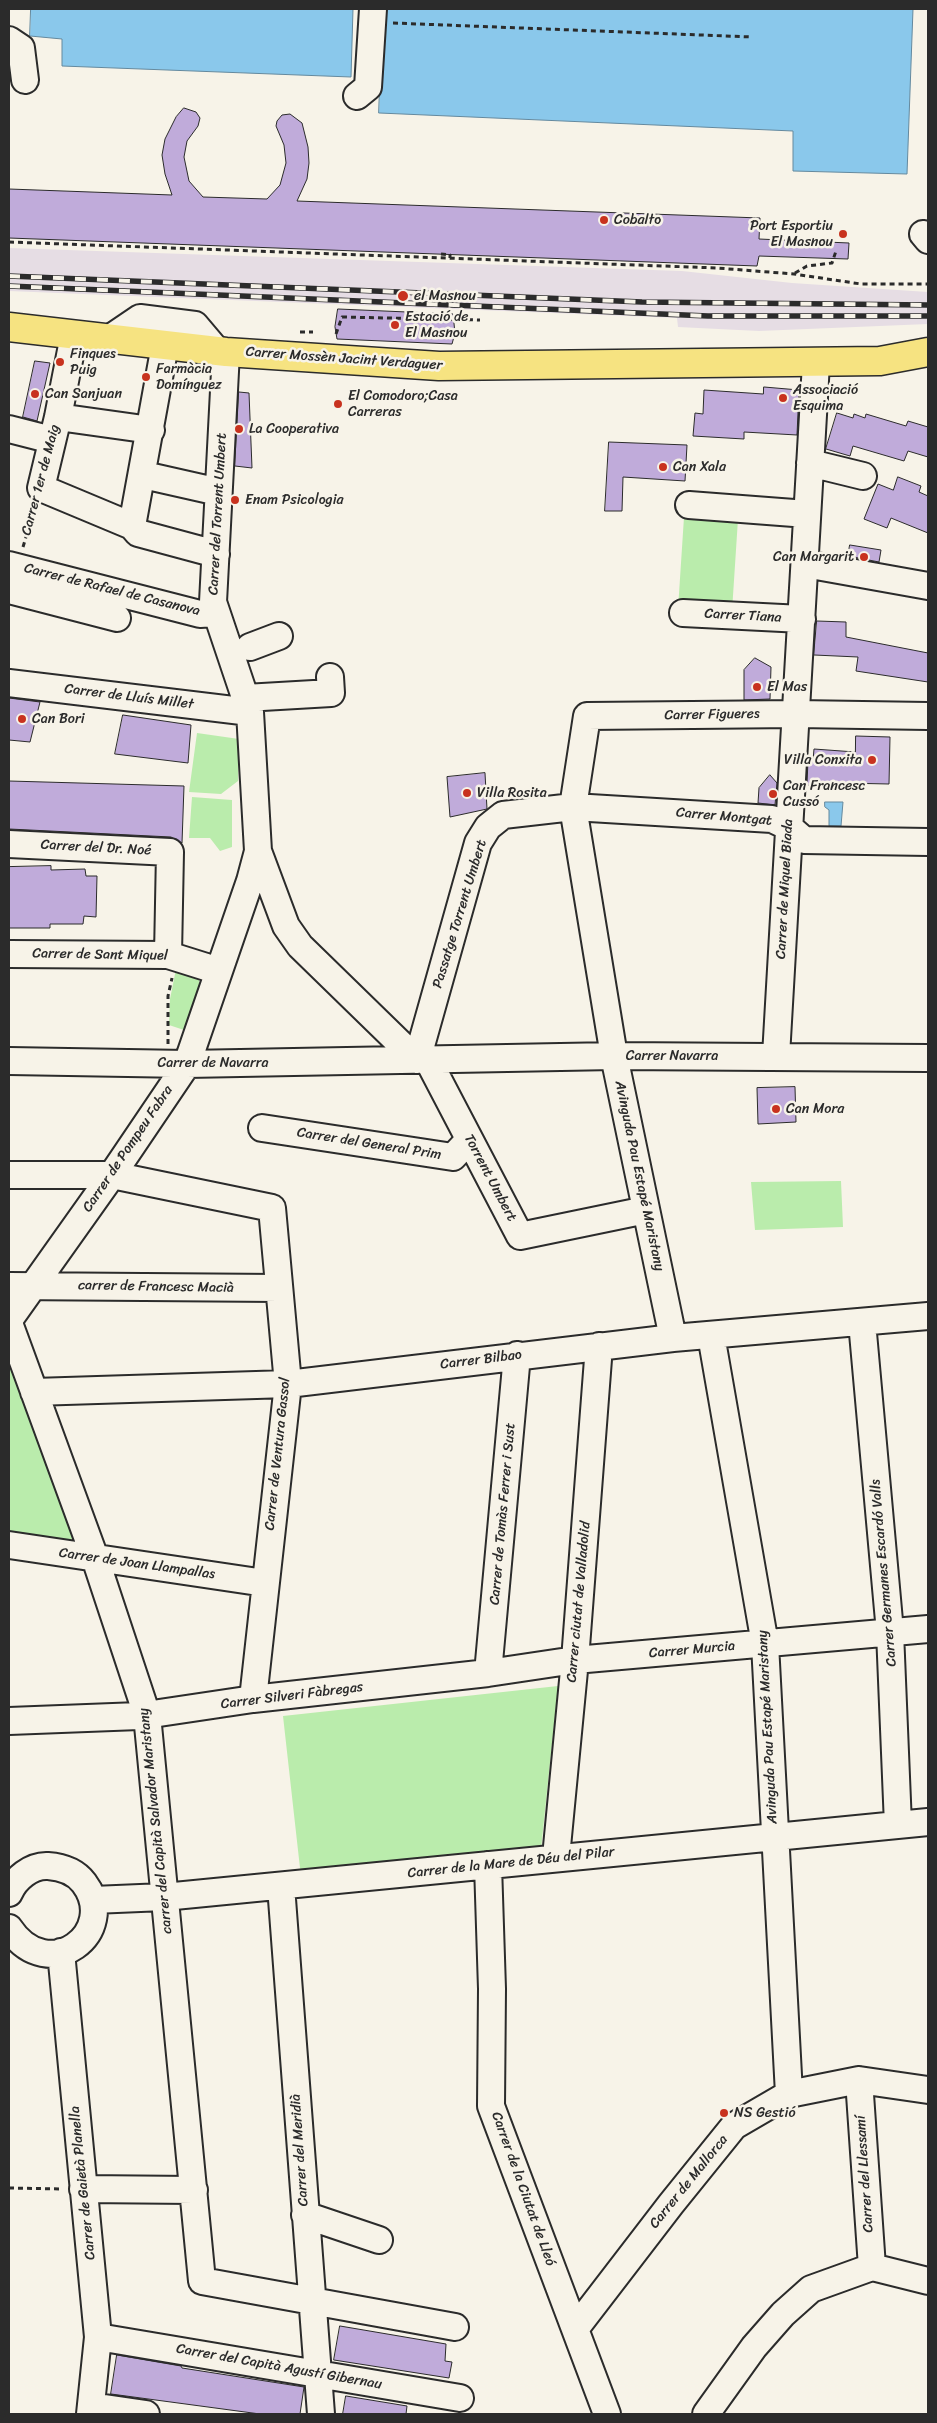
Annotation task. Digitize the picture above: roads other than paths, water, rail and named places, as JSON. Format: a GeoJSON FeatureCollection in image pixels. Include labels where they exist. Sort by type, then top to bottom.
{"type":"FeatureCollection","features":[{"type":"Feature","properties":{"kind":"main road","name":"Carrer Mossèn Jacint Verdaguer"},"geometry":{"type":"LineString","coordinates":[[9,327],[222,351],[439,366],[880,362]]}},
{"type":"Feature","properties":{"kind":"main road"},"geometry":{"type":"LineString","coordinates":[[880,362],[928,352]]}},
{"type":"Feature","properties":{"kind":"main road"},"geometry":{"type":"LineString","coordinates":[[880,362],[928,371]]}},
{"type":"Feature","properties":{"kind":"street"},"geometry":{"type":"LineString","coordinates":[[9,40],[21,48],[25,80]]}},
{"type":"Feature","properties":{"kind":"street"},"geometry":{"type":"LineString","coordinates":[[109,338],[140,318],[195,324],[222,351]]}},
{"type":"Feature","properties":{"kind":"street","name":"Carrer 1er de Maig"},"geometry":{"type":"LineString","coordinates":[[74,334],[41,488],[132,526]]}},
{"type":"Feature","properties":{"kind":"street"},"geometry":{"type":"LineString","coordinates":[[165,345],[132,526],[138,533],[216,554]]}},
{"type":"Feature","properties":{"kind":"street","name":"Carrer del Torrent Umbert"},"geometry":{"type":"LineString","coordinates":[[222,351],[213,602],[226,635],[248,705],[258,851],[286,926],[300,946],[422,1060]]}},
{"type":"Feature","properties":{"kind":"street","name":"Carrer de Miquel Biada"},"geometry":{"type":"LineString","coordinates":[[776,1056],[816,363]]}},
{"type":"Feature","properties":{"kind":"street"},"geometry":{"type":"LineString","coordinates":[[9,429],[151,430]]}},
{"type":"Feature","properties":{"kind":"street"},"geometry":{"type":"LineString","coordinates":[[810,463],[863,476]]}},
{"type":"Feature","properties":{"kind":"street"},"geometry":{"type":"LineString","coordinates":[[148,476],[210,490]]}},
{"type":"Feature","properties":{"kind":"street"},"geometry":{"type":"LineString","coordinates":[[689,505],[807,514]]}},
{"type":"Feature","properties":{"kind":"street"},"geometry":{"type":"LineString","coordinates":[[805,564],[928,586]]}},
{"type":"Feature","properties":{"kind":"street"},"geometry":{"type":"LineString","coordinates":[[11,574],[117,618]]}},
{"type":"Feature","properties":{"kind":"street","name":"Carrer de Rafael de Casanova"},"geometry":{"type":"LineString","coordinates":[[11,574],[200,614],[216,613]]}},
{"type":"Feature","properties":{"kind":"street","name":"Carrer Tiana"},"geometry":{"type":"LineString","coordinates":[[684,613],[802,619]]}},
{"type":"Feature","properties":{"kind":"street"},"geometry":{"type":"LineString","coordinates":[[250,648],[278,636]]}},
{"type":"Feature","properties":{"kind":"street","name":"Carrer de Lluís Millet"},"geometry":{"type":"LineString","coordinates":[[9,683],[248,705],[331,694],[330,677]]}},
{"type":"Feature","properties":{"kind":"street","name":"Carrer Figueres"},"geometry":{"type":"LineString","coordinates":[[573,807],[587,716],[797,714],[928,716]]}},
{"type":"Feature","properties":{"kind":"street","name":"Carrer Montgat"},"geometry":{"type":"LineString","coordinates":[[573,807],[772,819],[789,827],[804,840],[928,842]]}},
{"type":"Feature","properties":{"kind":"street","name":"Avinguda Pau Estapé Maristany"},"geometry":{"type":"LineString","coordinates":[[573,807],[614,1056],[673,1338]]}},
{"type":"Feature","properties":{"kind":"street","name":"Passatge Torrent Umbert"},"geometry":{"type":"LineString","coordinates":[[422,1060],[478,843],[488,827],[503,815],[573,807]]}},
{"type":"Feature","properties":{"kind":"street","name":"Carrer del Dr. Noé"},"geometry":{"type":"LineString","coordinates":[[9,844],[170,852],[172,956]]}},
{"type":"Feature","properties":{"kind":"street","name":"Carrer de Pompeu Fabra"},"geometry":{"type":"LineString","coordinates":[[9,1321],[20,1285],[112,1175],[177,1064],[219,971],[250,881],[258,851]]}},
{"type":"Feature","properties":{"kind":"street","name":"Carrer de Sant Miquel"},"geometry":{"type":"LineString","coordinates":[[9,954],[172,956],[219,971]]}},
{"type":"Feature","properties":{"kind":"street","name":"Carrer Navarra"},"geometry":{"type":"LineString","coordinates":[[422,1060],[614,1056],[928,1058]]}},
{"type":"Feature","properties":{"kind":"street","name":"Carrer de Navarra"},"geometry":{"type":"LineString","coordinates":[[9,1061],[177,1064],[422,1060]]}},
{"type":"Feature","properties":{"kind":"street","name":"Torrent Umbert"},"geometry":{"type":"LineString","coordinates":[[422,1060],[469,1140],[520,1236],[646,1210]]}},
{"type":"Feature","properties":{"kind":"street","name":"Carrer del General Prim"},"geometry":{"type":"LineString","coordinates":[[262,1128],[453,1157],[469,1140]]}},
{"type":"Feature","properties":{"kind":"street"},"geometry":{"type":"LineString","coordinates":[[9,1176],[112,1175]]}},
{"type":"Feature","properties":{"kind":"street","name":"Carrer de Ventura Gassol"},"geometry":{"type":"LineString","coordinates":[[112,1175],[272,1208],[288,1384],[253,1700]]}},
{"type":"Feature","properties":{"kind":"street","name":"carrer de Francesc Macià"},"geometry":{"type":"LineString","coordinates":[[20,1285],[279,1288]]}},
{"type":"Feature","properties":{"kind":"street","name":"Carrer Bilbao"},"geometry":{"type":"LineString","coordinates":[[34,1392],[288,1384],[517,1355],[673,1338],[928,1316]]}},
{"type":"Feature","properties":{"kind":"street","name":"carrer del Capità Salvador Maristany"},"geometry":{"type":"LineString","coordinates":[[9,1321],[95,1558],[147,1715],[202,2281],[311,2300]]}},
{"type":"Feature","properties":{"kind":"street","name":"Carrer Germanes Escardó Valls"},"geometry":{"type":"LineString","coordinates":[[862,1322],[890,1632],[898,1825]]}},
{"type":"Feature","properties":{"kind":"street","name":"Avinguda Pau Estapé Maristany"},"geometry":{"type":"LineString","coordinates":[[711,1335],[765,1644],[790,2094]]}},
{"type":"Feature","properties":{"kind":"street","name":"Carrer ciutat de Valladolid"},"geometry":{"type":"LineString","coordinates":[[556,1857],[575,1660],[600,1346]]}},
{"type":"Feature","properties":{"kind":"street","name":"Carrer de Tomàs Ferrer i Sust"},"geometry":{"type":"LineString","coordinates":[[488,1673],[517,1355]]}},
{"type":"Feature","properties":{"kind":"street","name":"Carrer de Joan Llampallas"},"geometry":{"type":"LineString","coordinates":[[9,1545],[265,1583]]}},
{"type":"Feature","properties":{"kind":"street","name":"Carrer Murcia"},"geometry":{"type":"LineString","coordinates":[[575,1660],[928,1629]]}},
{"type":"Feature","properties":{"kind":"street","name":"Carrer Silveri Fàbregas"},"geometry":{"type":"LineString","coordinates":[[9,1721],[147,1715],[253,1700],[488,1673],[575,1660]]}},
{"type":"Feature","properties":{"kind":"street","name":"Carrer de la Mare de Déu del Pilar"},"geometry":{"type":"LineString","coordinates":[[93,1900],[164,1897],[282,1886],[556,1857],[775,1838],[928,1822]]}},
{"type":"Feature","properties":{"kind":"street","name":"Carrer de la Ciutat de Lleó"},"geometry":{"type":"LineString","coordinates":[[488,1864],[492,1989],[492,2106],[607,2414]]}},
{"type":"Feature","properties":{"kind":"street"},"geometry":{"type":"LineString","coordinates":[[9,1893],[18,1878],[31,1870],[46,1866],[67,1869],[80,1878],[90,1890],[94,1915],[91,1927],[82,1940],[70,1950],[60,1952],[45,1954],[30,1950],[17,1941],[9,1928]]}},
{"type":"Feature","properties":{"kind":"street","name":"Carrer del Meridià"},"geometry":{"type":"LineString","coordinates":[[282,1886],[311,2300],[322,2414]]}},
{"type":"Feature","properties":{"kind":"street","name":"Carrer de Gaietà Planella"},"geometry":{"type":"LineString","coordinates":[[60,1952],[98,2337],[91,2410]]}},
{"type":"Feature","properties":{"kind":"street","name":"Carrer de Mallorca"},"geometry":{"type":"LineString","coordinates":[[575,2329],[671,2204],[734,2126],[790,2094],[859,2080],[928,2090]]}},
{"type":"Feature","properties":{"kind":"street","name":"Carrer del Llessamí"},"geometry":{"type":"LineString","coordinates":[[859,2080],[872,2267]]}},
{"type":"Feature","properties":{"kind":"street"},"geometry":{"type":"LineString","coordinates":[[83,2189],[194,2190]]}},
{"type":"Feature","properties":{"kind":"street"},"geometry":{"type":"LineString","coordinates":[[305,2215],[379,2240]]}},
{"type":"Feature","properties":{"kind":"street"},"geometry":{"type":"LineString","coordinates":[[712,2412],[754,2347],[783,2314],[811,2289],[872,2267],[928,2281]]}},
{"type":"Feature","properties":{"kind":"street"},"geometry":{"type":"LineString","coordinates":[[311,2300],[455,2327]]}},
{"type":"Feature","properties":{"kind":"street","name":"Carrer del Capità Agustí Gibernau"},"geometry":{"type":"LineString","coordinates":[[98,2337],[460,2398]]}},
{"type":"Feature","properties":{"kind":"street"},"geometry":{"type":"LineString","coordinates":[[91,2410],[146,2414]]}},
{"type":"Feature","properties":{"kind":"water"},"geometry":{"type":"Polygon","coordinates":[[[31,9],[353,9],[351,77],[62,66],[62,39],[30,36],[31,9]]]}},
{"type":"Feature","properties":{"kind":"water"},"geometry":{"type":"Polygon","coordinates":[[[383,9],[913,9],[907,174],[793,171],[793,131],[379,113],[383,9]]]}},
{"type":"Feature","properties":{"kind":"water"},"geometry":{"type":"Polygon","coordinates":[[[825,802],[843,802],[841,826],[829,826],[829,810],[825,807],[825,802]]]}},
{"type":"Feature","properties":{"kind":"railway"},"geometry":{"type":"LineString","coordinates":[[9,276],[642,302],[928,305]]}},
{"type":"Feature","properties":{"kind":"railway"},"geometry":{"type":"LineString","coordinates":[[9,286],[708,316],[928,316]]}},
{"type":"Feature","properties":{"kind":"place","name":"Cobalto"},"geometry":{"type":"Point","coordinates":[604,220]}},
{"type":"Feature","properties":{"kind":"place","name":"Port Esportiu El Masnou"},"geometry":{"type":"Point","coordinates":[843,234]}},
{"type":"Feature","properties":{"kind":"place","name":"el Masnou"},"geometry":{"type":"Point","coordinates":[403,296]}},
{"type":"Feature","properties":{"kind":"place","name":"Estació de El Masnou"},"geometry":{"type":"Point","coordinates":[395,325]}},
{"type":"Feature","properties":{"kind":"place","name":"Finques Puig"},"geometry":{"type":"Point","coordinates":[60,362]}},
{"type":"Feature","properties":{"kind":"place","name":"Farmàcia Domínguez"},"geometry":{"type":"Point","coordinates":[146,377]}},
{"type":"Feature","properties":{"kind":"place","name":"Can Sanjuan"},"geometry":{"type":"Point","coordinates":[35,394]}},
{"type":"Feature","properties":{"kind":"place","name":"Associació Esquima"},"geometry":{"type":"Point","coordinates":[783,398]}},
{"type":"Feature","properties":{"kind":"place","name":"El Comodoro;Casa Carreras"},"geometry":{"type":"Point","coordinates":[338,404]}},
{"type":"Feature","properties":{"kind":"place","name":"La Cooperativa"},"geometry":{"type":"Point","coordinates":[239,429]}},
{"type":"Feature","properties":{"kind":"place","name":"Can Xala"},"geometry":{"type":"Point","coordinates":[663,467]}},
{"type":"Feature","properties":{"kind":"place","name":"Enam Psicologia"},"geometry":{"type":"Point","coordinates":[235,500]}},
{"type":"Feature","properties":{"kind":"place","name":"Can Margarit"},"geometry":{"type":"Point","coordinates":[864,557]}},
{"type":"Feature","properties":{"kind":"place","name":"El Mas"},"geometry":{"type":"Point","coordinates":[757,687]}},
{"type":"Feature","properties":{"kind":"place","name":"Can Bori"},"geometry":{"type":"Point","coordinates":[22,719]}},
{"type":"Feature","properties":{"kind":"place","name":"Villa Conxita"},"geometry":{"type":"Point","coordinates":[872,760]}},
{"type":"Feature","properties":{"kind":"place","name":"Villa Rosita"},"geometry":{"type":"Point","coordinates":[467,793]}},
{"type":"Feature","properties":{"kind":"place","name":"Can Francesc Cussó"},"geometry":{"type":"Point","coordinates":[773,794]}},
{"type":"Feature","properties":{"kind":"place","name":"Can Mora"},"geometry":{"type":"Point","coordinates":[776,1109]}},
{"type":"Feature","properties":{"kind":"place","name":"NS Gestió"},"geometry":{"type":"Point","coordinates":[724,2113]}}]}
